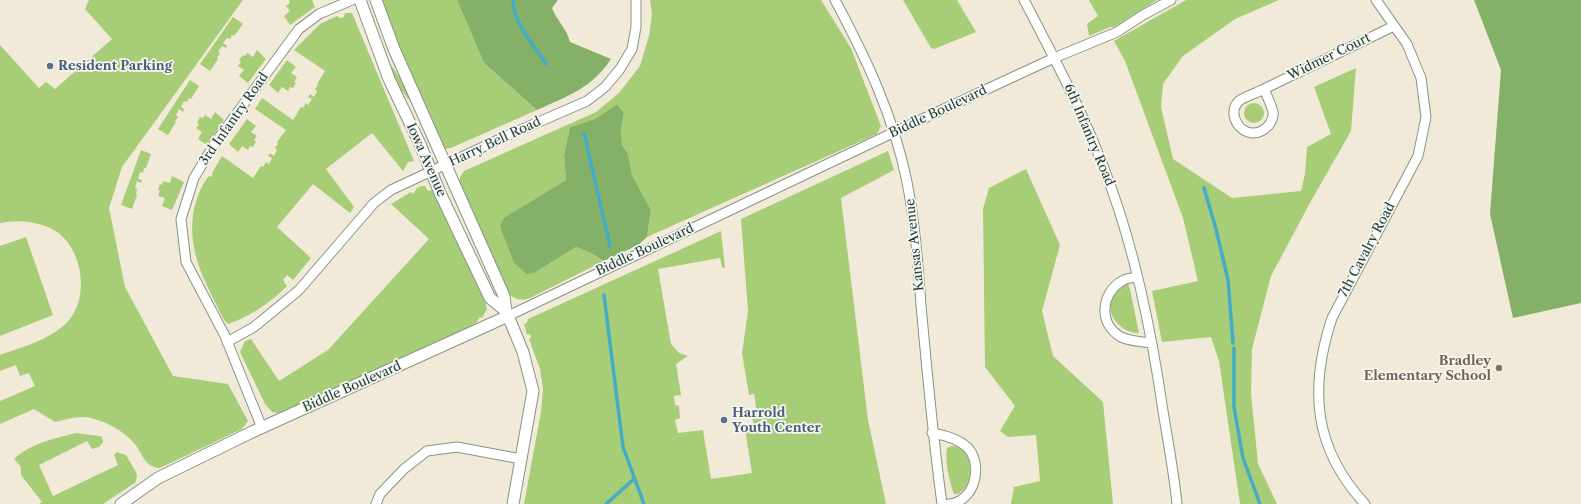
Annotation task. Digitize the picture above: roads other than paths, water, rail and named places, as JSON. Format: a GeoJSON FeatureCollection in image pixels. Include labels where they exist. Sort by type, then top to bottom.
{"type":"FeatureCollection","features":[{"type":"Feature","properties":{"kind":"street","name":"3rd Infantry Road"},"geometry":{"type":"LineString","coordinates":[[262,428],[227,342],[186,262],[181,219],[194,178],[215,143],[299,29],[320,14],[352,0]]}},
{"type":"Feature","properties":{"kind":"street","name":"Iowa Avenue"},"geometry":{"type":"LineString","coordinates":[[360,0],[389,79],[490,298],[507,313]]}},
{"type":"Feature","properties":{"kind":"street","name":"Iowa Avenue"},"geometry":{"type":"LineString","coordinates":[[376,0],[394,48],[504,296],[507,313],[523,352],[533,391],[513,504]]}},
{"type":"Feature","properties":{"kind":"street","name":"Harry Bell Road"},"geometry":{"type":"LineString","coordinates":[[227,342],[254,327],[299,290],[374,203],[391,190],[587,101],[605,87],[620,69],[632,49],[636,27],[636,0]]}},
{"type":"Feature","properties":{"kind":"street","name":"Kansas Avenue"},"geometry":{"type":"LineString","coordinates":[[835,0],[862,50],[884,101],[907,182],[914,224],[932,433],[942,504]]}},
{"type":"Feature","properties":{"kind":"street","name":"6th Infantry Road"},"geometry":{"type":"LineString","coordinates":[[1024,0],[1087,126],[1111,187],[1130,245],[1152,343],[1176,504]]}},
{"type":"Feature","properties":{"kind":"street","name":"Biddle Boulevard"},"geometry":{"type":"LineString","coordinates":[[121,504],[158,478],[262,428],[894,132],[1054,58],[1117,32],[1143,15],[1171,0]]}},
{"type":"Feature","properties":{"kind":"street","name":"7th Cavalry Road"},"geometry":{"type":"LineString","coordinates":[[1365,504],[1342,475],[1330,452],[1321,425],[1318,399],[1322,346],[1332,318],[1418,156],[1426,117],[1421,78],[1407,44],[1376,0]]}},
{"type":"Feature","properties":{"kind":"street","name":"Widmer Court"},"geometry":{"type":"LineString","coordinates":[[1264,89],[1274,113],[1271,124],[1264,130],[1254,134],[1246,132],[1238,125],[1234,116],[1235,107],[1239,101],[1394,26]]}},
{"type":"Feature","properties":{"kind":"street"},"geometry":{"type":"LineString","coordinates":[[1137,277],[1123,280],[1111,289],[1104,303],[1105,317],[1112,329],[1121,337],[1152,343]]}},
{"type":"Feature","properties":{"kind":"street"},"geometry":{"type":"LineString","coordinates":[[932,433],[952,438],[967,447],[973,456],[977,468],[970,491],[964,498],[949,504]]}},
{"type":"Feature","properties":{"kind":"street"},"geometry":{"type":"LineString","coordinates":[[376,504],[380,494],[404,469],[427,451],[457,447],[521,460]]}},
{"type":"Feature","properties":{"kind":"waterway"},"geometry":{"type":"LineString","coordinates":[[513,0],[516,17],[520,25],[546,64]]}},
{"type":"Feature","properties":{"kind":"waterway"},"geometry":{"type":"LineString","coordinates":[[584,133],[610,246]]}},
{"type":"Feature","properties":{"kind":"waterway"},"geometry":{"type":"LineString","coordinates":[[1204,188],[1216,229],[1228,280],[1233,343]]}},
{"type":"Feature","properties":{"kind":"waterway"},"geometry":{"type":"LineString","coordinates":[[604,295],[623,447],[644,504]]}},
{"type":"Feature","properties":{"kind":"waterway"},"geometry":{"type":"LineString","coordinates":[[1234,348],[1234,407],[1243,458],[1260,504]]}},
{"type":"Feature","properties":{"kind":"waterway"},"geometry":{"type":"LineString","coordinates":[[606,504],[634,479]]}},
{"type":"Feature","properties":{"kind":"place","name":"Resident Parking"},"geometry":{"type":"Point","coordinates":[50,66]}},
{"type":"Feature","properties":{"kind":"place","name":"Bradley Elementary School"},"geometry":{"type":"Point","coordinates":[1499,368]}},
{"type":"Feature","properties":{"kind":"place","name":"Harrold Youth Center"},"geometry":{"type":"Point","coordinates":[724,420]}}]}
